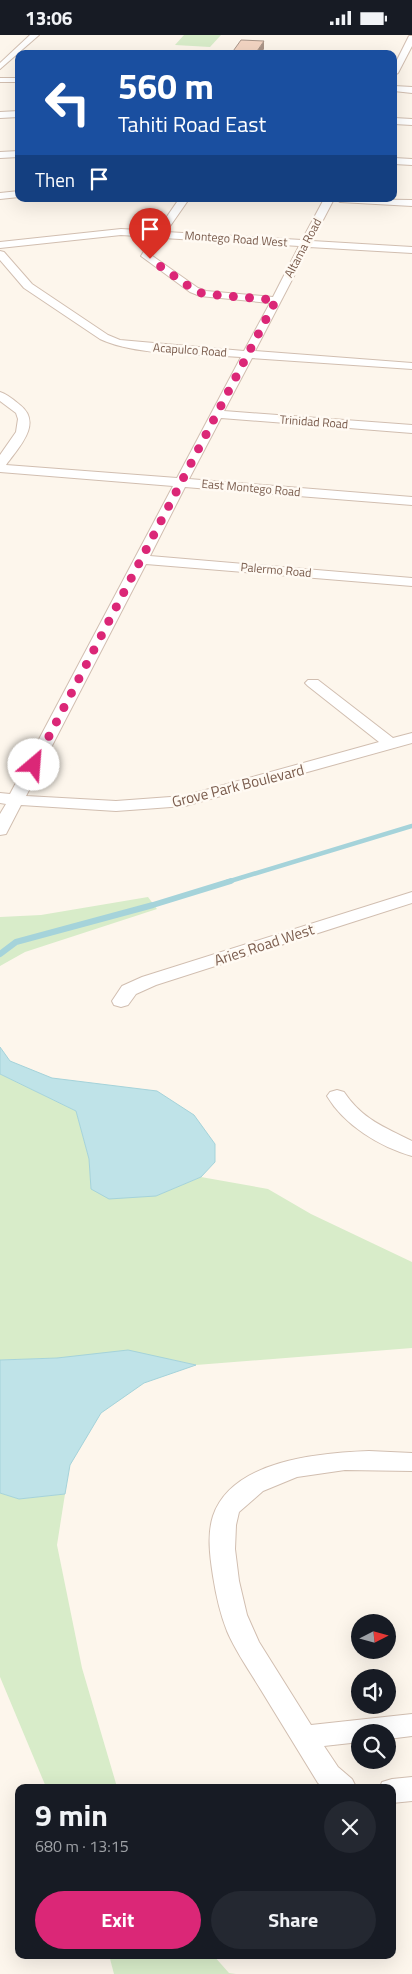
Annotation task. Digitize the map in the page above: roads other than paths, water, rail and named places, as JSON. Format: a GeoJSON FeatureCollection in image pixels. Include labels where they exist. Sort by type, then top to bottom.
{"type":"FeatureCollection","features":[{"type":"Feature","properties":{"kind":"street"},"geometry":{"type":"LineString","coordinates":[[19,50],[35,35]]}},
{"type":"Feature","properties":{"kind":"street"},"geometry":{"type":"LineString","coordinates":[[397,67],[412,38]]}},
{"type":"Feature","properties":{"kind":"street"},"geometry":{"type":"LineString","coordinates":[[0,67],[15,53]]}},
{"type":"Feature","properties":{"kind":"street"},"geometry":{"type":"LineString","coordinates":[[0,79],[15,80]]}},
{"type":"Feature","properties":{"kind":"street"},"geometry":{"type":"LineString","coordinates":[[397,89],[412,89]]}},
{"type":"Feature","properties":{"kind":"street"},"geometry":{"type":"LineString","coordinates":[[0,115],[15,114]]}},
{"type":"Feature","properties":{"kind":"street"},"geometry":{"type":"LineString","coordinates":[[397,121],[412,122]]}},
{"type":"Feature","properties":{"kind":"street"},"geometry":{"type":"LineString","coordinates":[[0,155],[15,154]]}},
{"type":"Feature","properties":{"kind":"street"},"geometry":{"type":"LineString","coordinates":[[397,161],[412,162]]}},
{"type":"Feature","properties":{"kind":"street"},"geometry":{"type":"LineString","coordinates":[[0,195],[15,194]]}},
{"type":"Feature","properties":{"kind":"street"},"geometry":{"type":"LineString","coordinates":[[182,202],[146,256],[194,290],[216,296],[276,300]]}},
{"type":"Feature","properties":{"kind":"street","name":"Altama Road"},"geometry":{"type":"LineString","coordinates":[[0,830],[8,799],[140,559],[327,202]]}},
{"type":"Feature","properties":{"kind":"street"},"geometry":{"type":"LineString","coordinates":[[394,202],[412,203]]}},
{"type":"Feature","properties":{"kind":"street","name":"Montego Road West"},"geometry":{"type":"LineString","coordinates":[[0,245],[110,233],[159,234],[412,250]]}},
{"type":"Feature","properties":{"kind":"street","name":"Acapulco Road"},"geometry":{"type":"LineString","coordinates":[[0,254],[28,286],[104,337],[117,343],[132,346],[412,365]]}},
{"type":"Feature","properties":{"kind":"street"},"geometry":{"type":"LineString","coordinates":[[0,396],[22,413],[26,420],[25,429],[0,466]]}},
{"type":"Feature","properties":{"kind":"street","name":"Trinidad Road"},"geometry":{"type":"LineString","coordinates":[[217,414],[412,429]]}},
{"type":"Feature","properties":{"kind":"street","name":"East Montego Road"},"geometry":{"type":"LineString","coordinates":[[0,466],[412,501]]}},
{"type":"Feature","properties":{"kind":"street","name":"Palermo Road"},"geometry":{"type":"LineString","coordinates":[[140,559],[412,582]]}},
{"type":"Feature","properties":{"kind":"street"},"geometry":{"type":"LineString","coordinates":[[314,683],[391,744]]}},
{"type":"Feature","properties":{"kind":"street","name":"Grove Park Boulevard"},"geometry":{"type":"LineString","coordinates":[[8,799],[108,807],[149,806],[185,801],[412,738]]}},
{"type":"Feature","properties":{"kind":"street","name":"Aries Road West"},"geometry":{"type":"LineString","coordinates":[[121,1001],[129,990],[149,981],[412,897]]}},
{"type":"Feature","properties":{"kind":"street"},"geometry":{"type":"LineString","coordinates":[[337,1096],[342,1107],[355,1120],[412,1149]]}},
{"type":"Feature","properties":{"kind":"street"},"geometry":{"type":"LineString","coordinates":[[338,1784],[328,1775],[303,1737],[244,1638],[234,1613],[227,1582],[222,1551],[223,1528],[229,1509],[245,1491],[269,1477],[296,1468],[328,1463],[367,1461],[412,1463]]}},
{"type":"Feature","properties":{"kind":"street"},"geometry":{"type":"LineString","coordinates":[[303,1737],[412,1725]]}},
{"type":"Feature","properties":{"kind":"street"},"geometry":{"type":"LineString","coordinates":[[396,1791],[412,1789]]}},
{"type":"Feature","properties":{"kind":"water"},"geometry":{"type":"Polygon","coordinates":[[[0,1047],[10,1061],[52,1078],[157,1091],[194,1115],[215,1144],[215,1162],[201,1177],[156,1196],[109,1199],[91,1189],[89,1159],[76,1111],[0,1074],[0,1047]]]}},
{"type":"Feature","properties":{"kind":"water"},"geometry":{"type":"Polygon","coordinates":[[[128,1350],[196,1365],[144,1383],[101,1413],[70,1465],[65,1494],[19,1499],[0,1493],[0,1360],[57,1358],[128,1350]]]}},
{"type":"Feature","properties":{"kind":"waterway"},"geometry":{"type":"LineString","coordinates":[[227,882],[412,826]]}},
{"type":"Feature","properties":{"kind":"waterway"},"geometry":{"type":"LineString","coordinates":[[0,954],[16,942],[153,905],[231,881]]}}]}
